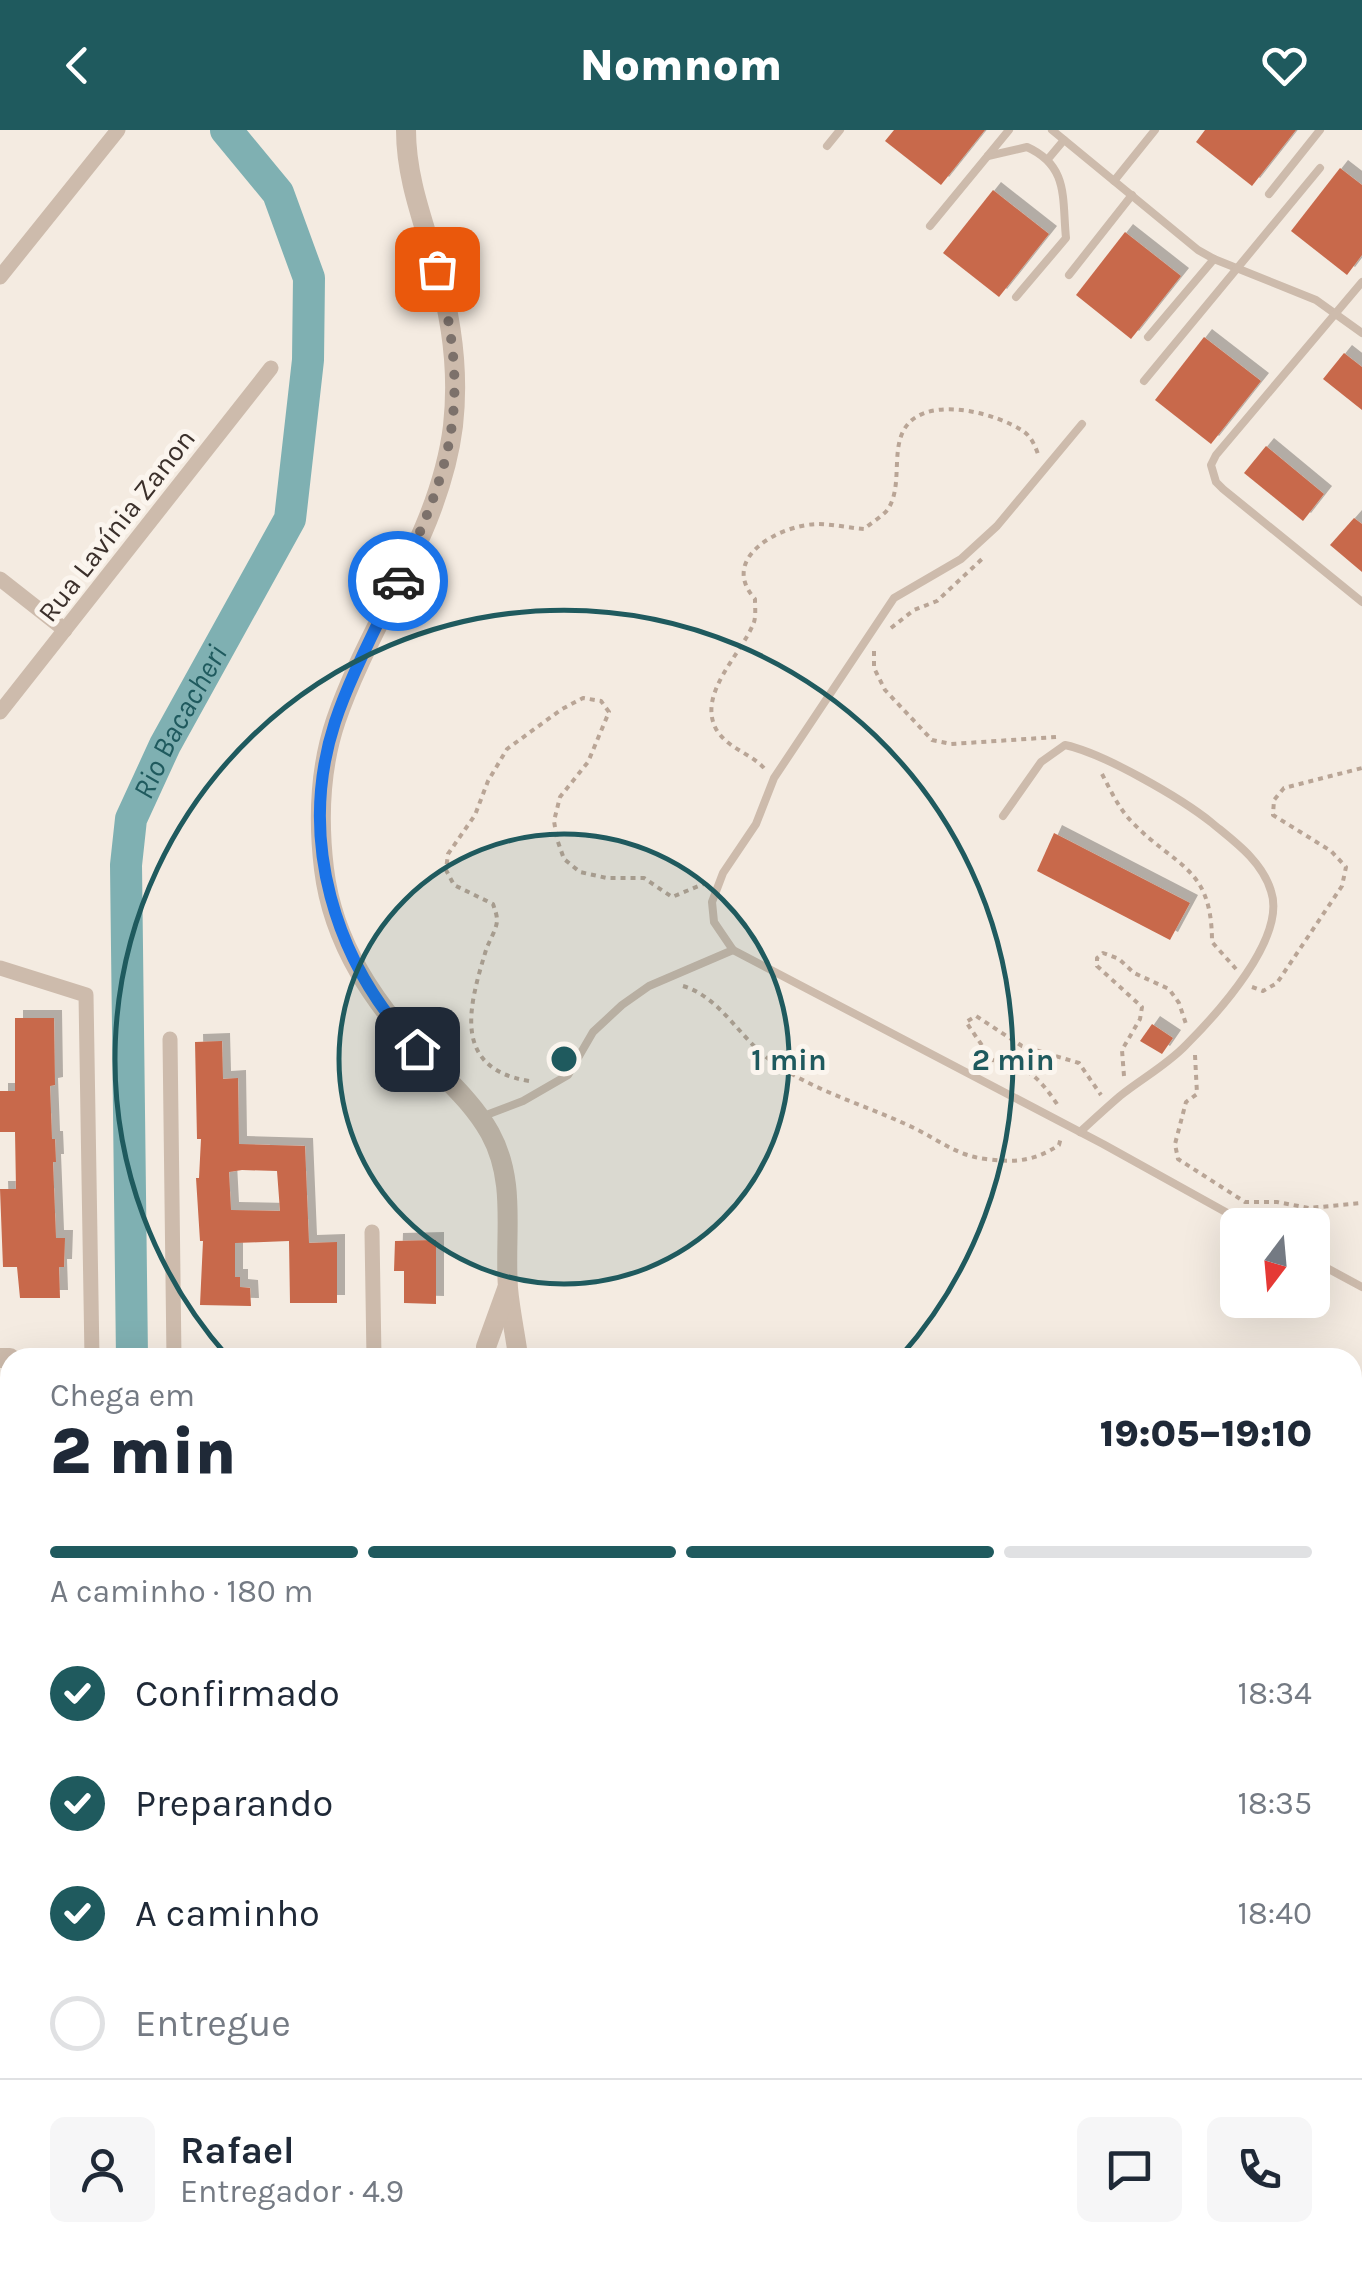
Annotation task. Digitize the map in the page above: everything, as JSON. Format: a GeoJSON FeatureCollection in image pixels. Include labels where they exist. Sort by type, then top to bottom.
{"type":"FeatureCollection","features":[{"type":"Feature","properties":{"kind":"street"},"geometry":{"type":"LineString","coordinates":[[0,277],[118,130]]}},
{"type":"Feature","properties":{"kind":"street"},"geometry":{"type":"LineString","coordinates":[[406,130],[412,183],[441,282],[454,345],[453,427],[446,464],[424,524],[335,722],[323,782],[322,843],[331,902],[352,960],[366,985],[398,1030],[480,1117],[496,1146],[506,1180],[508,1287],[517,1348]]}},
{"type":"Feature","properties":{"kind":"street","name":"Rua Lavínia Zanon"},"geometry":{"type":"LineString","coordinates":[[0,712],[271,368]]}},
{"type":"Feature","properties":{"kind":"street"},"geometry":{"type":"LineString","coordinates":[[0,579],[64,630]]}},
{"type":"Feature","properties":{"kind":"street"},"geometry":{"type":"LineString","coordinates":[[0,968],[86,995],[92,1348]]}},
{"type":"Feature","properties":{"kind":"street"},"geometry":{"type":"LineString","coordinates":[[170,1039],[174,1348]]}},
{"type":"Feature","properties":{"kind":"street"},"geometry":{"type":"LineString","coordinates":[[372,1232],[374,1348]]}},
{"type":"Feature","properties":{"kind":"street"},"geometry":{"type":"LineString","coordinates":[[483,1348],[508,1287]]}},
{"type":"Feature","properties":{"kind":"lane"},"geometry":{"type":"LineString","coordinates":[[827,146],[840,130]]}},
{"type":"Feature","properties":{"kind":"lane"},"geometry":{"type":"LineString","coordinates":[[930,226],[1010,130]]}},
{"type":"Feature","properties":{"kind":"lane"},"geometry":{"type":"LineString","coordinates":[[1052,130],[1214,259],[1288,288],[1336,312],[1362,333]]}},
{"type":"Feature","properties":{"kind":"lane"},"geometry":{"type":"LineString","coordinates":[[1114,180],[1155,130]]}},
{"type":"Feature","properties":{"kind":"lane"},"geometry":{"type":"LineString","coordinates":[[1269,194],[1320,130]]}},
{"type":"Feature","properties":{"kind":"lane"},"geometry":{"type":"LineString","coordinates":[[1048,159],[1064,140]]}},
{"type":"Feature","properties":{"kind":"lane"},"geometry":{"type":"LineString","coordinates":[[988,156],[1027,148],[1048,159],[1060,181],[1066,238],[1016,297]]}},
{"type":"Feature","properties":{"kind":"lane"},"geometry":{"type":"LineString","coordinates":[[1144,380],[1320,168]]}},
{"type":"Feature","properties":{"kind":"lane"},"geometry":{"type":"LineString","coordinates":[[1069,275],[1132,196]]}},
{"type":"Feature","properties":{"kind":"lane"},"geometry":{"type":"LineString","coordinates":[[1148,337],[1214,259]]}},
{"type":"Feature","properties":{"kind":"lane"},"geometry":{"type":"LineString","coordinates":[[1362,282],[1216,455],[1212,466],[1212,474],[1223,489],[1362,602]]}},
{"type":"Feature","properties":{"kind":"lane"},"geometry":{"type":"LineString","coordinates":[[1082,424],[997,526],[960,559],[894,598],[774,778],[756,824],[723,873],[712,902],[714,922],[733,950],[1220,1209]]}},
{"type":"Feature","properties":{"kind":"lane"},"geometry":{"type":"LineString","coordinates":[[1003,816],[1041,762],[1065,744],[1090,750],[1204,816],[1249,853],[1272,891],[1273,916],[1259,954],[1228,998],[1191,1039],[1080,1132]]}},
{"type":"Feature","properties":{"kind":"lane"},"geometry":{"type":"LineString","coordinates":[[480,1117],[568,1076],[594,1032],[649,986],[733,950]]}},
{"type":"Feature","properties":{"kind":"lane"},"geometry":{"type":"LineString","coordinates":[[1330,1270],[1362,1287]]}},
{"type":"Feature","properties":{"kind":"path"},"geometry":{"type":"LineString","coordinates":[[774,778],[758,761],[732,747],[716,728],[712,707],[718,685],[755,620],[755,599],[746,589],[743,571],[748,556],[760,543],[817,524],[864,529],[889,508],[901,435],[913,420],[934,409],[1003,421],[1027,433],[1040,459],[1035,481]]}},
{"type":"Feature","properties":{"kind":"path"},"geometry":{"type":"LineString","coordinates":[[557,1083],[510,1078],[485,1064],[473,1042],[471,1009],[497,920],[494,904],[454,885],[446,870],[448,854],[461,840],[507,749],[583,698],[601,701],[609,712],[588,762],[572,778],[557,809],[556,839],[564,859],[580,872],[607,878],[644,878],[672,897],[723,873]]}},
{"type":"Feature","properties":{"kind":"path"},"geometry":{"type":"LineString","coordinates":[[649,986],[676,984],[702,992],[771,1061],[852,1104],[916,1129],[957,1153],[985,1159],[1039,1158],[1059,1145],[1064,1124],[1056,1101],[1028,1070],[1009,1061],[992,1060],[966,1022],[976,1016],[1022,1046],[1079,1063],[1101,1096],[1118,1097],[1124,1076],[1122,1050],[1140,1019],[1142,1007],[1097,966],[1097,958],[1103,953],[1170,990],[1179,1003],[1198,1066],[1198,1094],[1186,1102],[1175,1144],[1178,1159],[1244,1202],[1277,1202],[1309,1208],[1362,1204]]}},
{"type":"Feature","properties":{"kind":"building"},"geometry":{"type":"Polygon","coordinates":[[[894,130],[985,130],[941,185],[885,141],[894,130]]]}},
{"type":"Feature","properties":{"kind":"building"},"geometry":{"type":"Polygon","coordinates":[[[1205,130],[1296,130],[1252,186],[1196,142],[1205,130]]]}},
{"type":"Feature","properties":{"kind":"building"},"geometry":{"type":"Polygon","coordinates":[[[1340,168],[1362,185],[1362,255],[1347,275],[1291,231],[1340,168]]]}},
{"type":"Feature","properties":{"kind":"building"},"geometry":{"type":"Polygon","coordinates":[[[993,190],[1049,234],[999,297],[943,253],[993,190]]]}},
{"type":"Feature","properties":{"kind":"building"},"geometry":{"type":"Polygon","coordinates":[[[1125,232],[1181,276],[1131,339],[1076,295],[1125,232]]]}},
{"type":"Feature","properties":{"kind":"building"},"geometry":{"type":"Polygon","coordinates":[[[1204,337],[1261,381],[1211,444],[1155,400],[1204,337]]]}},
{"type":"Feature","properties":{"kind":"building"},"geometry":{"type":"Polygon","coordinates":[[[1344,353],[1362,367],[1362,410],[1323,379],[1344,353]]]}},
{"type":"Feature","properties":{"kind":"building"},"geometry":{"type":"Polygon","coordinates":[[[1266,446],[1324,494],[1303,521],[1244,473],[1266,446]]]}},
{"type":"Feature","properties":{"kind":"building"},"geometry":{"type":"Polygon","coordinates":[[[1354,518],[1362,524],[1362,572],[1330,545],[1354,518]]]}},
{"type":"Feature","properties":{"kind":"building"},"geometry":{"type":"Polygon","coordinates":[[[1054,833],[1190,903],[1170,940],[1037,871],[1054,833]]]}},
{"type":"Feature","properties":{"kind":"building"},"geometry":{"type":"Polygon","coordinates":[[[15,1018],[54,1018],[55,1085],[50,1086],[56,1238],[65,1238],[64,1267],[59,1267],[60,1298],[20,1298],[17,1267],[3,1267],[0,1189],[16,1189],[15,1132],[0,1132],[0,1091],[15,1091],[15,1018]]]}},
{"type":"Feature","properties":{"kind":"building"},"geometry":{"type":"Polygon","coordinates":[[[1152,1024],[1173,1038],[1162,1054],[1140,1041],[1152,1024]]]}},
{"type":"Feature","properties":{"kind":"building"},"geometry":{"type":"Polygon","coordinates":[[[222,1041],[223,1079],[238,1078],[239,1144],[305,1146],[309,1243],[337,1242],[337,1303],[290,1303],[289,1241],[235,1243],[235,1277],[240,1277],[240,1287],[250,1288],[251,1306],[200,1305],[203,1241],[196,1178],[201,1139],[197,1139],[195,1042],[222,1041]],[[277,1171],[229,1172],[231,1210],[280,1211],[277,1171]]]}},
{"type":"Feature","properties":{"kind":"building"},"geometry":{"type":"Polygon","coordinates":[[[436,1240],[436,1304],[404,1303],[404,1271],[394,1271],[395,1241],[436,1240]]]}},
{"type":"Feature","properties":{"kind":"waterway","name":"Rio Bacacheri"},"geometry":{"type":"LineString","coordinates":[[132,1348],[126,865],[131,819],[165,745],[290,519],[308,360],[309,278],[278,193],[226,130]]}},
{"type":"Feature","properties":{"kind":"way so far"},"geometry":{"type":"LineString","coordinates":[[398,581],[436,496],[453,427],[454,345],[437,269]]}},
{"type":"Feature","properties":{"kind":"route"},"geometry":{"type":"LineString","coordinates":[[398,581],[335,722],[327,752],[320,813],[324,874],[352,960],[381,1008],[417,1049]]}}]}
